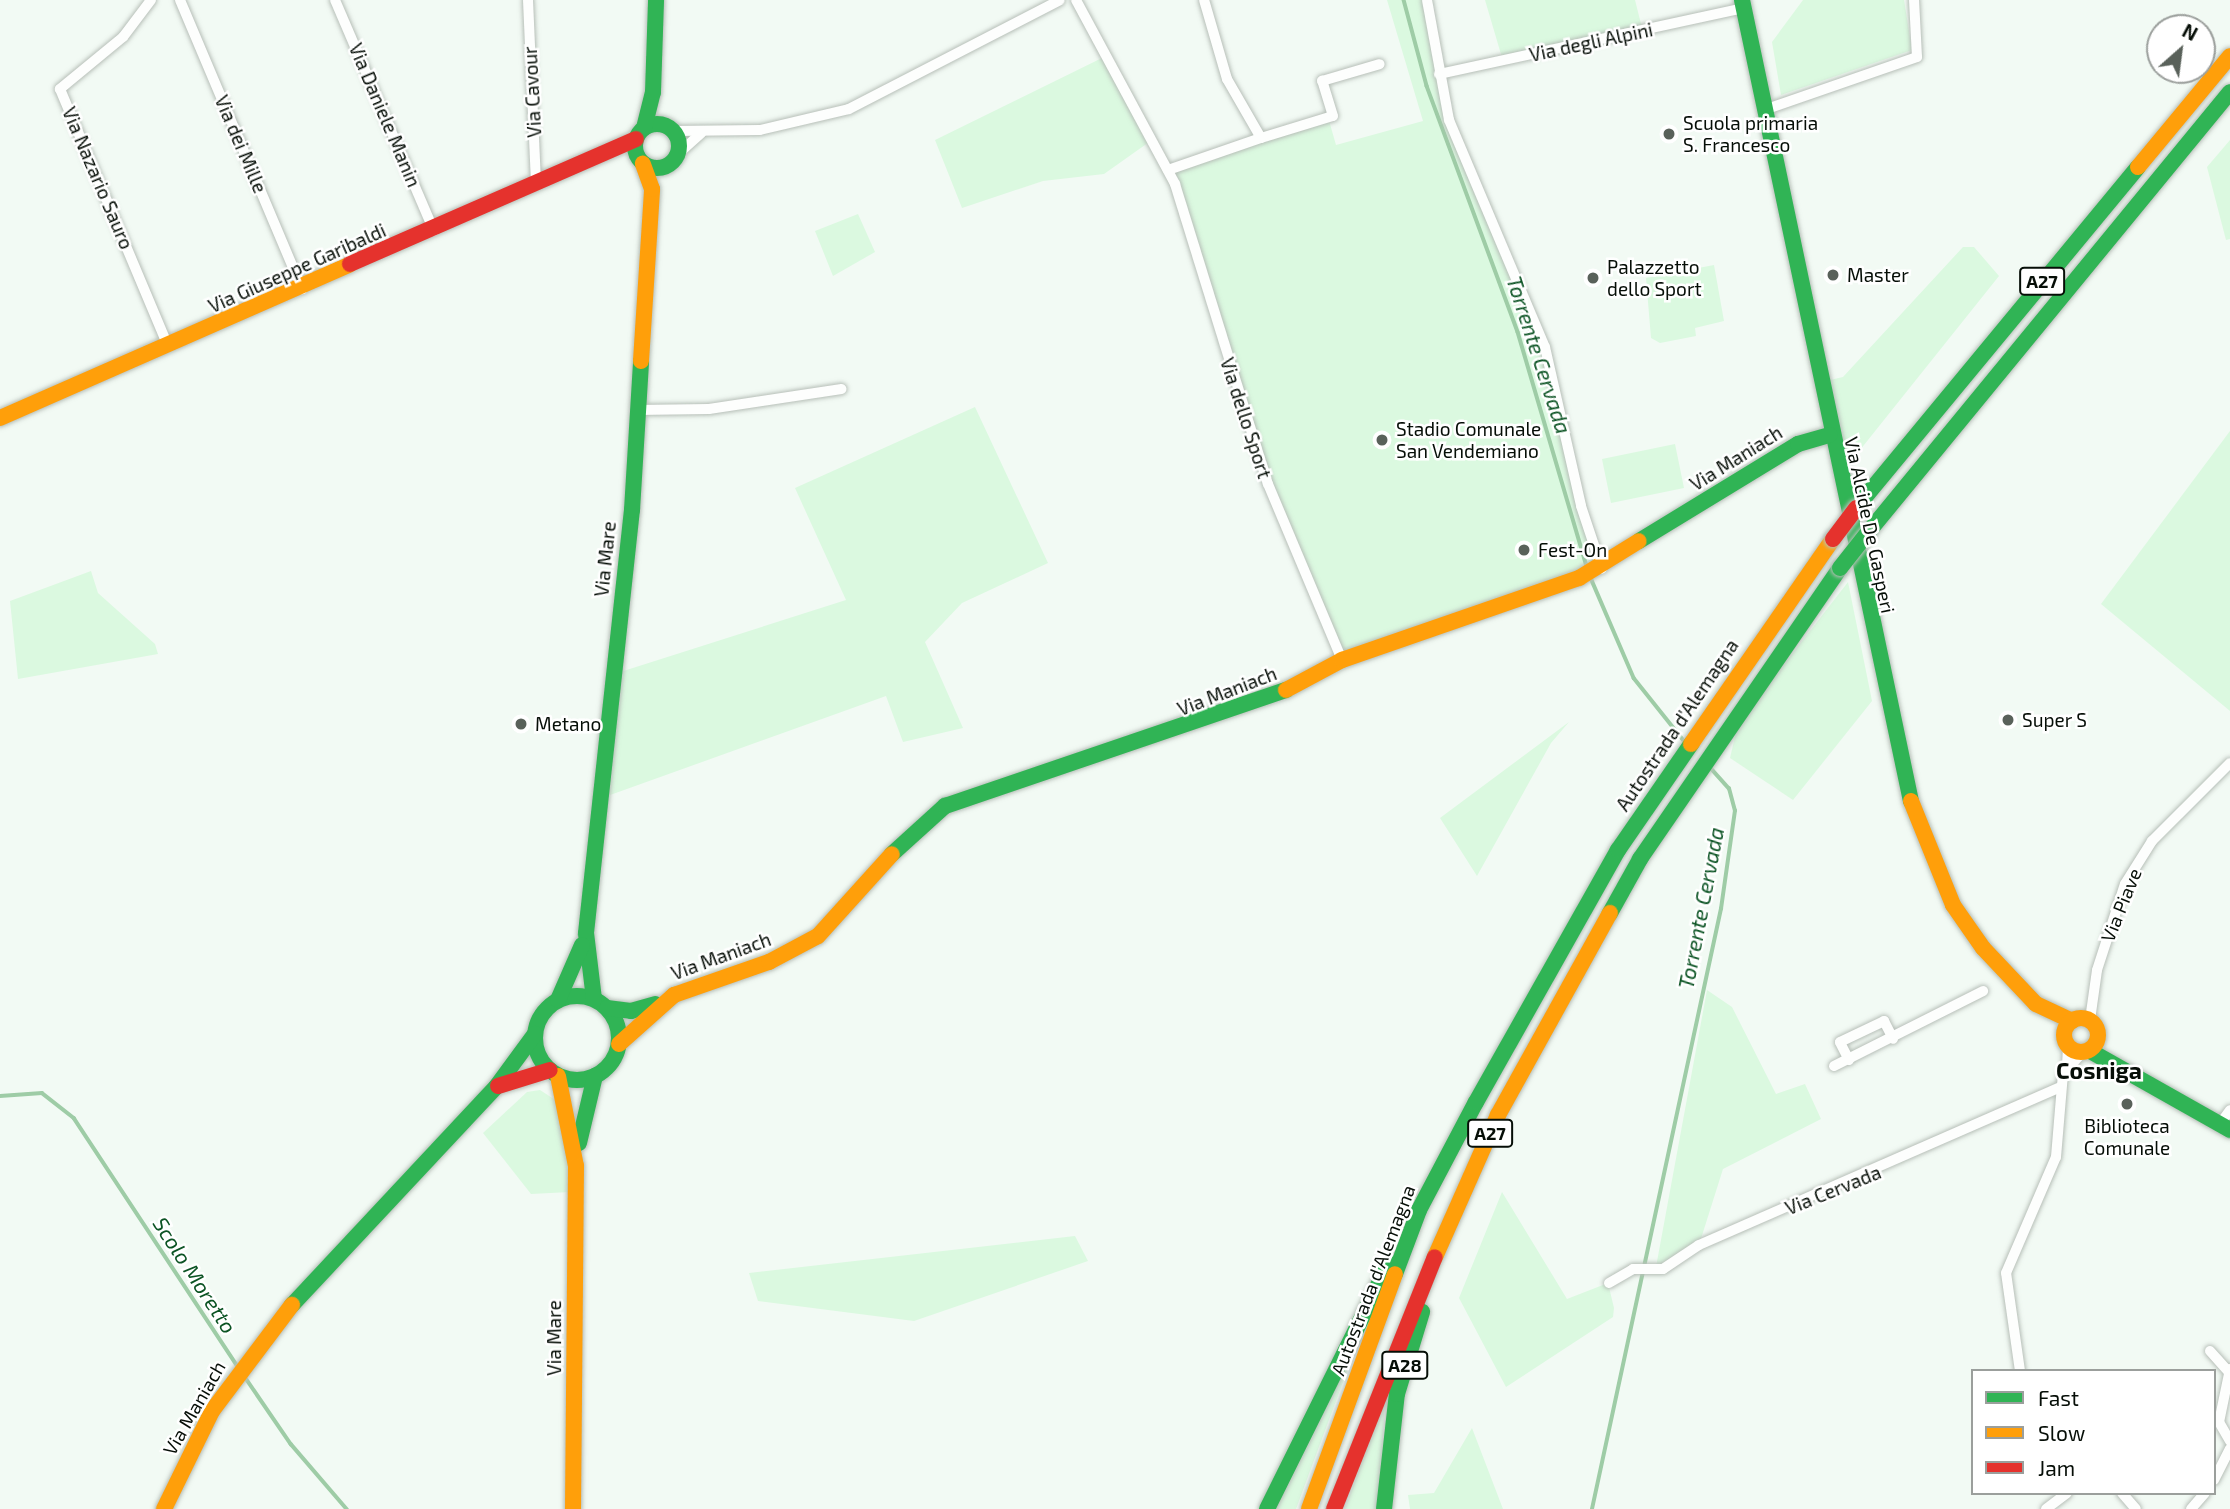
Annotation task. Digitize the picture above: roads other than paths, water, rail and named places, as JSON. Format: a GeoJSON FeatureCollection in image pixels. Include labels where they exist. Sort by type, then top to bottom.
{"type":"FeatureCollection","features":[{"type":"Feature","properties":{"kind":"main road","name":"Via Mare"},"geometry":{"type":"LineString","coordinates":[[535,1034],[541,1015],[558,1000],[586,933],[637,410],[652,189],[640,161],[640,133],[653,92],[656,0]]}},
{"type":"Feature","properties":{"kind":"main road","name":"Via Alcide De Gasperi"},"geometry":{"type":"LineString","coordinates":[[1742,4],[1829,435],[1919,832],[1950,900],[1983,948],[2052,1013],[2081,1035]]}},
{"type":"Feature","properties":{"kind":"main road","name":"Autostrada d'Alemagna"},"geometry":{"type":"LineString","coordinates":[[1308,1509],[1419,1210],[1618,850],[1718,698],[1856,508],[2230,56]]}},
{"type":"Feature","properties":{"kind":"main road","name":"Via Mare"},"geometry":{"type":"LineString","coordinates":[[652,189],[678,153],[653,92]]}},
{"type":"Feature","properties":{"kind":"main road","name":"A27"},"geometry":{"type":"LineString","coordinates":[[1334,1509],[1392,1352],[1498,1115],[1560,1000],[1693,779],[1840,568],[2230,92]]}},
{"type":"Feature","properties":{"kind":"main road"},"geometry":{"type":"LineString","coordinates":[[640,133],[668,128]]}},
{"type":"Feature","properties":{"kind":"main road","name":"Via Giuseppe Garibaldi"},"geometry":{"type":"LineString","coordinates":[[0,418],[302,289],[608,152],[640,133]]}},
{"type":"Feature","properties":{"kind":"main road"},"geometry":{"type":"LineString","coordinates":[[608,152],[665,168]]}},
{"type":"Feature","properties":{"kind":"main road","name":"Via Maniach"},"geometry":{"type":"LineString","coordinates":[[601,1003],[631,1011],[661,1002],[696,983],[780,958],[818,936],[917,826],[945,806],[1259,704],[1342,660],[1579,579],[1598,570],[1798,444],[1829,435]]}},
{"type":"Feature","properties":{"kind":"main road","name":"Via Mare"},"geometry":{"type":"LineString","coordinates":[[586,933],[601,1003],[619,1044]]}},
{"type":"Feature","properties":{"kind":"main road"},"geometry":{"type":"LineString","coordinates":[[558,1000],[601,1003]]}},
{"type":"Feature","properties":{"kind":"main road","name":"Via Maniach"},"geometry":{"type":"LineString","coordinates":[[619,1044],[661,1002]]}},
{"type":"Feature","properties":{"kind":"main road","name":"Via Maniach"},"geometry":{"type":"LineString","coordinates":[[164,1509],[232,1380],[250,1355],[496,1087],[535,1034]]}},
{"type":"Feature","properties":{"kind":"main road"},"geometry":{"type":"LineString","coordinates":[[535,1034],[554,1073],[576,1166]]}},
{"type":"Feature","properties":{"kind":"main road"},"geometry":{"type":"LineString","coordinates":[[2081,1035],[2110,1058],[2225,1127]]}},
{"type":"Feature","properties":{"kind":"main road"},"geometry":{"type":"LineString","coordinates":[[554,1073],[595,1076],[611,1064],[619,1044]]}},
{"type":"Feature","properties":{"kind":"main road","name":"Via Maniach"},"geometry":{"type":"LineString","coordinates":[[496,1087],[554,1073]]}},
{"type":"Feature","properties":{"kind":"main road"},"geometry":{"type":"LineString","coordinates":[[576,1166],[595,1076]]}},
{"type":"Feature","properties":{"kind":"main road","name":"Via Mare"},"geometry":{"type":"LineString","coordinates":[[573,1509],[576,1166]]}},
{"type":"Feature","properties":{"kind":"main road","name":"A27"},"geometry":{"type":"LineString","coordinates":[[1267,1509],[1292,1448],[1419,1210]]}},
{"type":"Feature","properties":{"kind":"main road","name":"A28"},"geometry":{"type":"LineString","coordinates":[[1384,1509],[1397,1394],[1450,1227]]}},
{"type":"Feature","properties":{"kind":"street","name":"Via Nazario Sauro"},"geometry":{"type":"LineString","coordinates":[[151,0],[123,37],[60,89],[168,346]]}},
{"type":"Feature","properties":{"kind":"street","name":"Via dei Mille"},"geometry":{"type":"LineString","coordinates":[[180,0],[302,289]]}},
{"type":"Feature","properties":{"kind":"street","name":"Via Daniele Manin"},"geometry":{"type":"LineString","coordinates":[[335,0],[434,230]]}},
{"type":"Feature","properties":{"kind":"street","name":"Via Cavour"},"geometry":{"type":"LineString","coordinates":[[528,0],[536,184]]}},
{"type":"Feature","properties":{"kind":"street"},"geometry":{"type":"LineString","coordinates":[[668,128],[701,133],[760,130],[849,109],[1060,0]]}},
{"type":"Feature","properties":{"kind":"street","name":"Via dello Sport"},"geometry":{"type":"LineString","coordinates":[[1076,0],[1168,170],[1268,484],[1342,660]]}},
{"type":"Feature","properties":{"kind":"street"},"geometry":{"type":"LineString","coordinates":[[1204,0],[1227,79],[1261,138]]}},
{"type":"Feature","properties":{"kind":"street"},"geometry":{"type":"LineString","coordinates":[[1427,0],[1439,74],[1460,152],[1545,347],[1598,570]]}},
{"type":"Feature","properties":{"kind":"street"},"geometry":{"type":"LineString","coordinates":[[1764,110],[1919,56],[1914,0]]}},
{"type":"Feature","properties":{"kind":"street","name":"Via degli Alpini"},"geometry":{"type":"LineString","coordinates":[[1439,74],[1742,4]]}},
{"type":"Feature","properties":{"kind":"street"},"geometry":{"type":"LineString","coordinates":[[1168,170],[1333,116],[1322,81],[1381,64]]}},
{"type":"Feature","properties":{"kind":"street"},"geometry":{"type":"LineString","coordinates":[[678,153],[701,133]]}},
{"type":"Feature","properties":{"kind":"street"},"geometry":{"type":"LineString","coordinates":[[637,410],[709,409],[842,389]]}},
{"type":"Feature","properties":{"kind":"street","name":"Via Piave"},"geometry":{"type":"LineString","coordinates":[[2020,1369],[2006,1273],[2056,1157],[2059,1088],[2081,1035],[2117,904],[2137,862],[2230,762]]}},
{"type":"Feature","properties":{"kind":"street"},"geometry":{"type":"LineString","coordinates":[[1834,1066],[1983,992]]}},
{"type":"Feature","properties":{"kind":"street"},"geometry":{"type":"LineString","coordinates":[[1849,1059],[1840,1042],[1884,1021],[1893,1039]]}},
{"type":"Feature","properties":{"kind":"street","name":"Via Cervada"},"geometry":{"type":"LineString","coordinates":[[1608,1283],[1633,1269],[1656,1271],[1699,1245],[2059,1088]]}},
{"type":"Feature","properties":{"kind":"street"},"geometry":{"type":"LineString","coordinates":[[2225,1127],[2230,1110]]}},
{"type":"Feature","properties":{"kind":"street"},"geometry":{"type":"LineString","coordinates":[[2210,1351],[2229,1370],[2220,1428],[2230,1441]]}},
{"type":"Feature","properties":{"kind":"street"},"geometry":{"type":"LineString","coordinates":[[2216,1476],[2230,1449]]}},
{"type":"Feature","properties":{"kind":"street"},"geometry":{"type":"LineString","coordinates":[[2046,1509],[2064,1495]]}},
{"type":"Feature","properties":{"kind":"street"},"geometry":{"type":"LineString","coordinates":[[2124,1495],[2136,1509]]}},
{"type":"Feature","properties":{"kind":"street"},"geometry":{"type":"LineString","coordinates":[[2191,1509],[2203,1495]]}},
{"type":"Feature","properties":{"kind":"waterway","name":"Torrente Cervada"},"geometry":{"type":"LineString","coordinates":[[1404,0],[1427,86],[1518,332],[1587,567]]}},
{"type":"Feature","properties":{"kind":"waterway","name":"Torrente Cervada"},"geometry":{"type":"LineString","coordinates":[[1591,578],[1634,678],[1685,742]]}},
{"type":"Feature","properties":{"kind":"waterway","name":"Torrente Cervada"},"geometry":{"type":"LineString","coordinates":[[1592,1509],[1721,909],[1735,811],[1729,789],[1710,768]]}},
{"type":"Feature","properties":{"kind":"waterway","name":"Scolo Moretto"},"geometry":{"type":"LineString","coordinates":[[0,1096],[42,1093],[74,1118],[237,1365]]}},
{"type":"Feature","properties":{"kind":"waterway"},"geometry":{"type":"LineString","coordinates":[[243,1374],[291,1444],[347,1509]]}},
{"type":"Feature","properties":{"kind":"place","name":"Scuola primaria S. Francesco"},"geometry":{"type":"Point","coordinates":[1669,134]}},
{"type":"Feature","properties":{"kind":"place","name":"Master"},"geometry":{"type":"Point","coordinates":[1833,275]}},
{"type":"Feature","properties":{"kind":"place","name":"Palazzetto dello Sport"},"geometry":{"type":"Point","coordinates":[1593,278]}},
{"type":"Feature","properties":{"kind":"place","name":"Stadio Comunale San Vendemiano"},"geometry":{"type":"Point","coordinates":[1382,440]}},
{"type":"Feature","properties":{"kind":"place","name":"Fest-On"},"geometry":{"type":"Point","coordinates":[1524,550]}},
{"type":"Feature","properties":{"kind":"place","name":"Super S"},"geometry":{"type":"Point","coordinates":[2008,720]}},
{"type":"Feature","properties":{"kind":"place","name":"Metano"},"geometry":{"type":"Point","coordinates":[521,724]}},
{"type":"Feature","properties":{"kind":"place","name":"Biblioteca Comunale"},"geometry":{"type":"Point","coordinates":[2127,1104]}},
{"type":"Feature","properties":{"kind":"district","name":"Cosniga"},"geometry":{"type":"Point","coordinates":[2099,1070]}}]}
